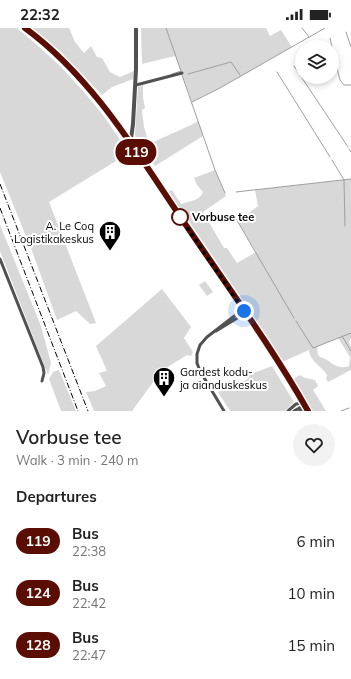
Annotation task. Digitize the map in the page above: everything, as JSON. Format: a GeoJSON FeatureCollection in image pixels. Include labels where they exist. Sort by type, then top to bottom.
{"type":"FeatureCollection","features":[{"type":"Feature","properties":{"kind":"main road"},"geometry":{"type":"LineString","coordinates":[[25,28],[49,48],[85,84],[104,107],[282,367],[306,411]]}},
{"type":"Feature","properties":{"kind":"street"},"geometry":{"type":"LineString","coordinates":[[128,141],[131,139],[136,85],[136,28]]}},
{"type":"Feature","properties":{"kind":"street"},"geometry":{"type":"LineString","coordinates":[[136,85],[182,73]]}},
{"type":"Feature","properties":{"kind":"street"},"geometry":{"type":"LineString","coordinates":[[0,259],[43,367],[44,373],[42,381]]}},
{"type":"Feature","properties":{"kind":"street"},"geometry":{"type":"LineString","coordinates":[[224,411],[200,371],[197,363],[197,354],[200,345],[205,339],[239,317],[244,311]]}},
{"type":"Feature","properties":{"kind":"street"},"geometry":{"type":"LineString","coordinates":[[294,411],[301,407],[303,403]]}},
{"type":"Feature","properties":{"kind":"street"},"geometry":{"type":"LineString","coordinates":[[288,411],[296,404],[303,403]]}},
{"type":"Feature","properties":{"kind":"street"},"geometry":{"type":"LineString","coordinates":[[298,409],[306,411]]}},
{"type":"Feature","properties":{"kind":"shaded area"},"geometry":{"type":"Polygon","coordinates":[[[0,28],[17,28],[59,65],[103,115],[129,153],[49,202],[96,323],[90,324],[76,311],[57,320],[32,251],[0,172],[0,28]]]}},
{"type":"Feature","properties":{"kind":"shaded area"},"geometry":{"type":"Polygon","coordinates":[[[31,28],[69,28],[75,42],[84,53],[91,46],[97,57],[102,58],[110,72],[120,77],[134,71],[133,79],[112,87],[102,95],[60,51],[31,28]]]}},
{"type":"Feature","properties":{"kind":"shaded area"},"geometry":{"type":"Polygon","coordinates":[[[141,28],[266,28],[270,36],[281,30],[292,47],[220,88],[192,102],[175,56],[142,64],[141,28]]]}},
{"type":"Feature","properties":{"kind":"shaded area"},"geometry":{"type":"Polygon","coordinates":[[[143,85],[145,108],[142,110],[144,127],[149,144],[198,121],[203,136],[155,166],[136,141],[135,135],[138,87],[143,85]]]}},
{"type":"Feature","properties":{"kind":"shaded area"},"geometry":{"type":"Polygon","coordinates":[[[215,170],[226,196],[203,212],[224,248],[227,248],[237,263],[256,252],[238,222],[258,206],[255,190],[351,179],[351,338],[349,342],[351,347],[351,370],[328,382],[326,379],[327,375],[314,361],[309,350],[282,362],[240,300],[209,250],[168,192],[172,190],[181,204],[197,199],[203,192],[197,185],[194,178],[215,170]],[[338,338],[317,347],[318,355],[320,357],[336,366],[349,366],[350,357],[338,338]]]}},
{"type":"Feature","properties":{"kind":"shaded area"},"geometry":{"type":"Polygon","coordinates":[[[0,225],[41,326],[51,363],[48,375],[0,251],[0,225]]]}},
{"type":"Feature","properties":{"kind":"shaded area"},"geometry":{"type":"Polygon","coordinates":[[[205,281],[213,292],[207,296],[199,285],[205,281]]]}},
{"type":"Feature","properties":{"kind":"shaded area"},"geometry":{"type":"Polygon","coordinates":[[[162,289],[191,327],[184,338],[193,352],[191,356],[187,355],[161,371],[132,411],[94,411],[86,392],[95,391],[106,386],[99,373],[107,371],[96,346],[162,289]]]}},
{"type":"Feature","properties":{"kind":"shaded area"},"geometry":{"type":"Polygon","coordinates":[[[272,366],[294,402],[285,411],[230,411],[218,392],[248,379],[246,376],[272,366]]]}},
{"type":"Feature","properties":{"kind":"shaded area"},"geometry":{"type":"Polygon","coordinates":[[[59,370],[76,411],[61,411],[49,379],[53,372],[59,370]]]}},
{"type":"Feature","properties":{"kind":"shaded area"},"geometry":{"type":"Polygon","coordinates":[[[300,375],[305,378],[315,380],[318,386],[313,390],[326,411],[311,411],[294,380],[300,375]]]}},
{"type":"Feature","properties":{"kind":"waterway"},"geometry":{"type":"LineString","coordinates":[[166,28],[181,71],[172,74]]}},
{"type":"Feature","properties":{"kind":"waterway"},"geometry":{"type":"LineString","coordinates":[[302,28],[309,37]]}},
{"type":"Feature","properties":{"kind":"waterway"},"geometry":{"type":"LineString","coordinates":[[192,102],[220,88],[325,28]]}},
{"type":"Feature","properties":{"kind":"waterway"},"geometry":{"type":"LineString","coordinates":[[346,32],[351,47]]}},
{"type":"Feature","properties":{"kind":"waterway"},"geometry":{"type":"LineString","coordinates":[[188,74],[231,62],[240,75]]}},
{"type":"Feature","properties":{"kind":"waterway"},"geometry":{"type":"LineString","coordinates":[[294,66],[348,147]]}},
{"type":"Feature","properties":{"kind":"waterway"},"geometry":{"type":"LineString","coordinates":[[277,72],[330,157]]}},
{"type":"Feature","properties":{"kind":"waterway"},"geometry":{"type":"LineString","coordinates":[[182,75],[215,170],[225,193]]}},
{"type":"Feature","properties":{"kind":"waterway"},"geometry":{"type":"LineString","coordinates":[[339,76],[344,85],[351,85]]}},
{"type":"Feature","properties":{"kind":"waterway"},"geometry":{"type":"LineString","coordinates":[[332,160],[344,180],[345,226]]}},
{"type":"Feature","properties":{"kind":"waterway"},"geometry":{"type":"LineString","coordinates":[[236,192],[351,179]]}},
{"type":"Feature","properties":{"kind":"waterway"},"geometry":{"type":"LineString","coordinates":[[235,217],[294,318]]}},
{"type":"Feature","properties":{"kind":"waterway"},"geometry":{"type":"LineString","coordinates":[[296,321],[313,348],[351,333]]}},
{"type":"Feature","properties":{"kind":"waterway"},"geometry":{"type":"LineString","coordinates":[[342,336],[351,351]]}},
{"type":"Feature","properties":{"kind":"waterway"},"geometry":{"type":"LineString","coordinates":[[341,411],[349,408]]}},
{"type":"Feature","properties":{"kind":"railway"},"geometry":{"type":"LineString","coordinates":[[0,184],[88,411]]}},
{"type":"Feature","properties":{"kind":"railway"},"geometry":{"type":"LineString","coordinates":[[0,208],[78,411]]}},
{"type":"Feature","properties":{"kind":"bus line","name":"119"},"geometry":{"type":"LineString","coordinates":[[25,28],[67,64],[113,118],[282,367],[308,411]]}},
{"type":"Feature","properties":{"kind":"place","name":"Vorbuse tee"},"geometry":{"type":"Point","coordinates":[180,217]}},
{"type":"Feature","properties":{"kind":"place","name":"A. Le Coq Logistikakeskus"},"geometry":{"type":"Point","coordinates":[110,252]}},
{"type":"Feature","properties":{"kind":"place","name":"Gardest kodu- ja aianduskeskus"},"geometry":{"type":"Point","coordinates":[164,398]}},
{"type":"Feature","properties":{"kind":"route"},"geometry":{"type":"LineString","coordinates":[[180,217],[244,311]]}}]}
